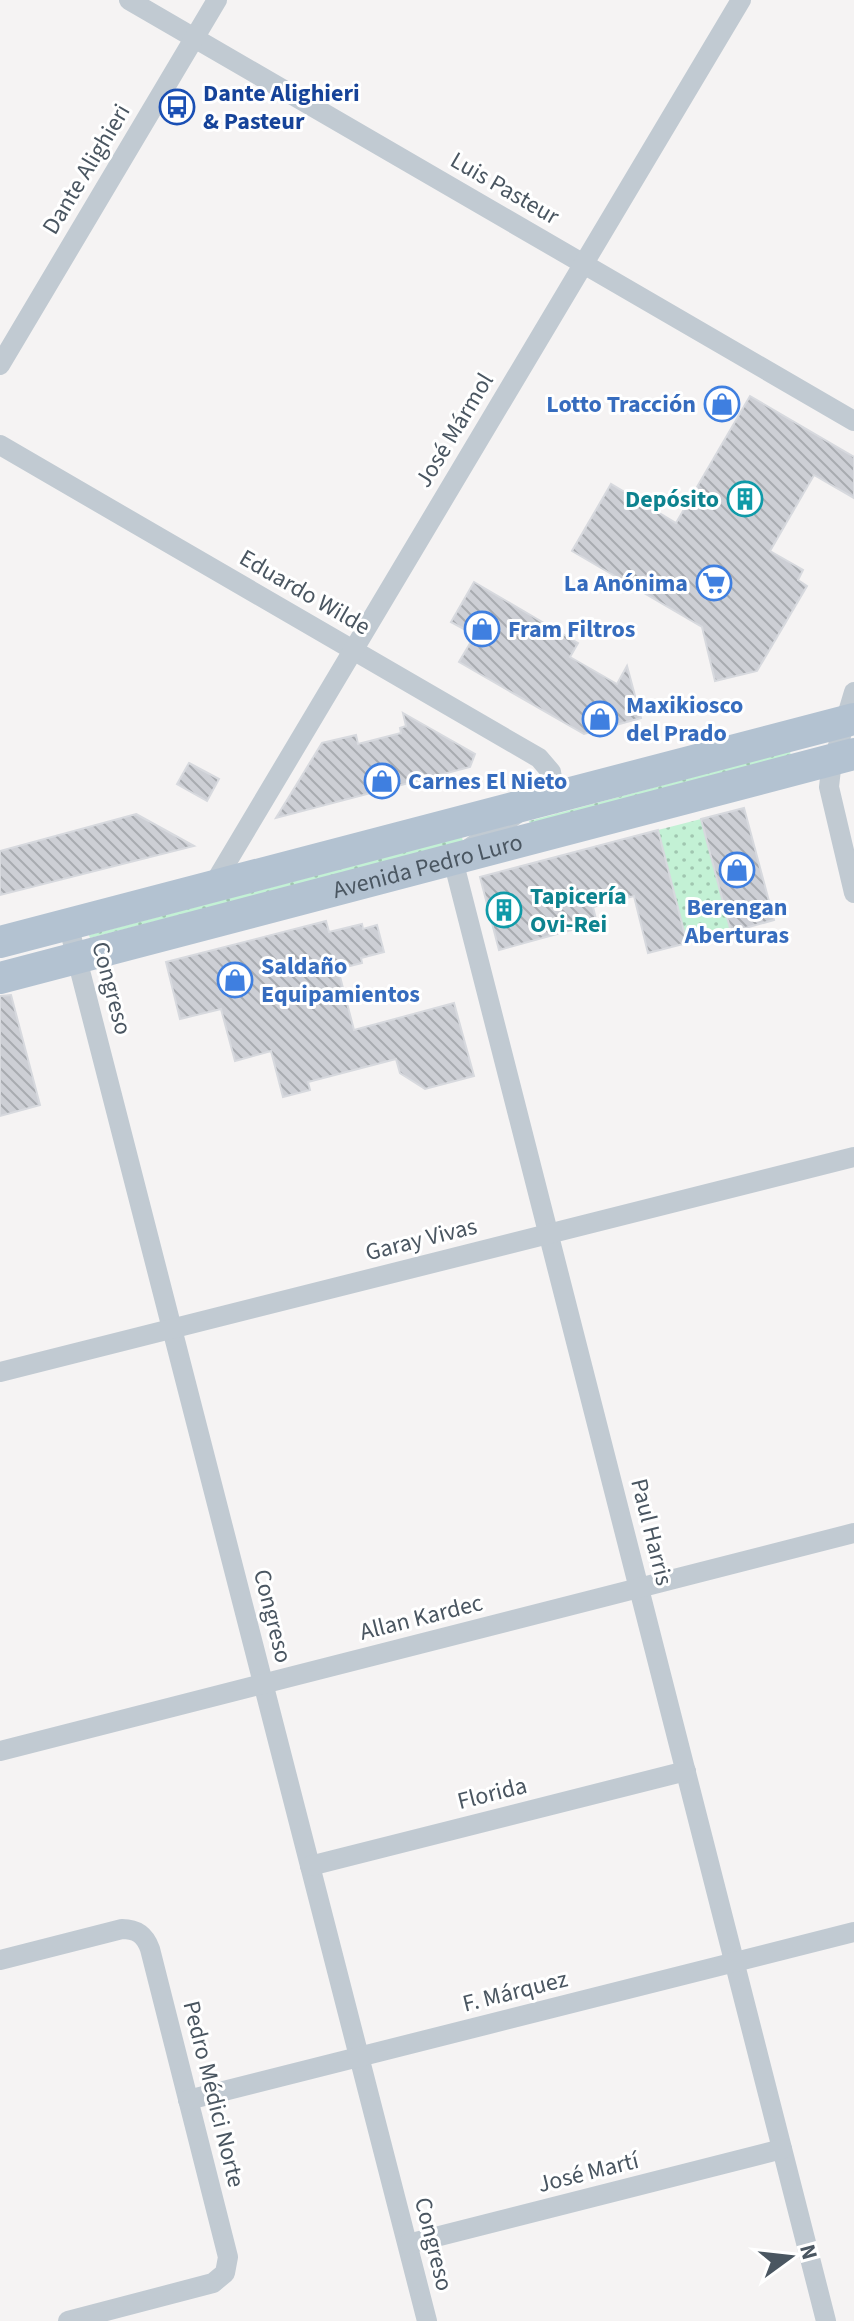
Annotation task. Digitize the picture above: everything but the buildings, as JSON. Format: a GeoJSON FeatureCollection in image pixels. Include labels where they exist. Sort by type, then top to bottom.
{"type":"FeatureCollection","features":[{"type":"Feature","properties":{"kind":"main road","name":"Avenida Pedro Luro"},"geometry":{"type":"LineString","coordinates":[[0,942],[542,800],[851,711]]}},
{"type":"Feature","properties":{"kind":"main road","name":"Avenida Pedro Luro"},"geometry":{"type":"LineString","coordinates":[[0,978],[844,757]]}},
{"type":"Feature","properties":{"kind":"street","name":"Luis Pasteur"},"geometry":{"type":"LineString","coordinates":[[129,0],[854,421]]}},
{"type":"Feature","properties":{"kind":"street","name":"Dante Alighieri"},"geometry":{"type":"LineString","coordinates":[[0,365],[217,0]]}},
{"type":"Feature","properties":{"kind":"street","name":"José Mármol"},"geometry":{"type":"LineString","coordinates":[[212,887],[741,0]]}},
{"type":"Feature","properties":{"kind":"street","name":"Eduardo Wilde"},"geometry":{"type":"LineString","coordinates":[[0,445],[544,761],[551,772],[553,784],[542,800]]}},
{"type":"Feature","properties":{"kind":"street"},"geometry":{"type":"LineString","coordinates":[[851,711],[844,757],[829,781],[830,798],[854,893]]}},
{"type":"Feature","properties":{"kind":"street"},"geometry":{"type":"LineString","coordinates":[[453,860],[518,813],[542,800]]}},
{"type":"Feature","properties":{"kind":"street","name":"Paul Harris"},"geometry":{"type":"LineString","coordinates":[[453,860],[826,2321]]}},
{"type":"Feature","properties":{"kind":"street","name":"Congreso"},"geometry":{"type":"LineString","coordinates":[[68,924],[427,2321]]}},
{"type":"Feature","properties":{"kind":"street","name":"Garay Vivas"},"geometry":{"type":"LineString","coordinates":[[0,1372],[854,1157]]}},
{"type":"Feature","properties":{"kind":"street","name":"Allan Kardec"},"geometry":{"type":"LineString","coordinates":[[0,1751],[854,1533]]}},
{"type":"Feature","properties":{"kind":"street","name":"Florida"},"geometry":{"type":"LineString","coordinates":[[310,1866],[686,1771]]}},
{"type":"Feature","properties":{"kind":"street","name":"Pedro Médici Norte"},"geometry":{"type":"LineString","coordinates":[[0,1960],[122,1929],[138,1932],[147,1941],[228,2257],[225,2273],[213,2283],[68,2321]]}},
{"type":"Feature","properties":{"kind":"street","name":"F. Márquez"},"geometry":{"type":"LineString","coordinates":[[188,2100],[854,1932]]}},
{"type":"Feature","properties":{"kind":"street","name":"José Martí"},"geometry":{"type":"LineString","coordinates":[[408,2244],[782,2149]]}},
{"type":"Feature","properties":{"kind":"green space"},"geometry":{"type":"Polygon","coordinates":[[[790,751],[791,756],[530,824],[529,821],[790,751]]]}},
{"type":"Feature","properties":{"kind":"green space"},"geometry":{"type":"Polygon","coordinates":[[[701,819],[731,932],[687,943],[658,830],[701,819]]]}},
{"type":"Feature","properties":{"kind":"green space"},"geometry":{"type":"Polygon","coordinates":[[[462,837],[463,842],[90,938],[89,935],[462,837]]]}},
{"type":"Feature","properties":{"kind":"place","name":"Dante Alighieri & Pasteur"},"geometry":{"type":"Point","coordinates":[177,107]}},
{"type":"Feature","properties":{"kind":"place","name":"Lotto Tracción"},"geometry":{"type":"Point","coordinates":[722,404]}},
{"type":"Feature","properties":{"kind":"place","name":"Depósito"},"geometry":{"type":"Point","coordinates":[745,499]}},
{"type":"Feature","properties":{"kind":"place","name":"La Anónima"},"geometry":{"type":"Point","coordinates":[714,583]}},
{"type":"Feature","properties":{"kind":"place","name":"Fram Filtros"},"geometry":{"type":"Point","coordinates":[482,629]}},
{"type":"Feature","properties":{"kind":"place","name":"Maxikiosco del Prado"},"geometry":{"type":"Point","coordinates":[600,719]}},
{"type":"Feature","properties":{"kind":"place","name":"Carnes El Nieto"},"geometry":{"type":"Point","coordinates":[382,781]}},
{"type":"Feature","properties":{"kind":"place","name":"Berengan Aberturas"},"geometry":{"type":"Point","coordinates":[737,870]}},
{"type":"Feature","properties":{"kind":"place","name":"Tapicería Ovi-Rei"},"geometry":{"type":"Point","coordinates":[504,910]}},
{"type":"Feature","properties":{"kind":"place","name":"Saldaño Equipamientos"},"geometry":{"type":"Point","coordinates":[235,980]}}]}
